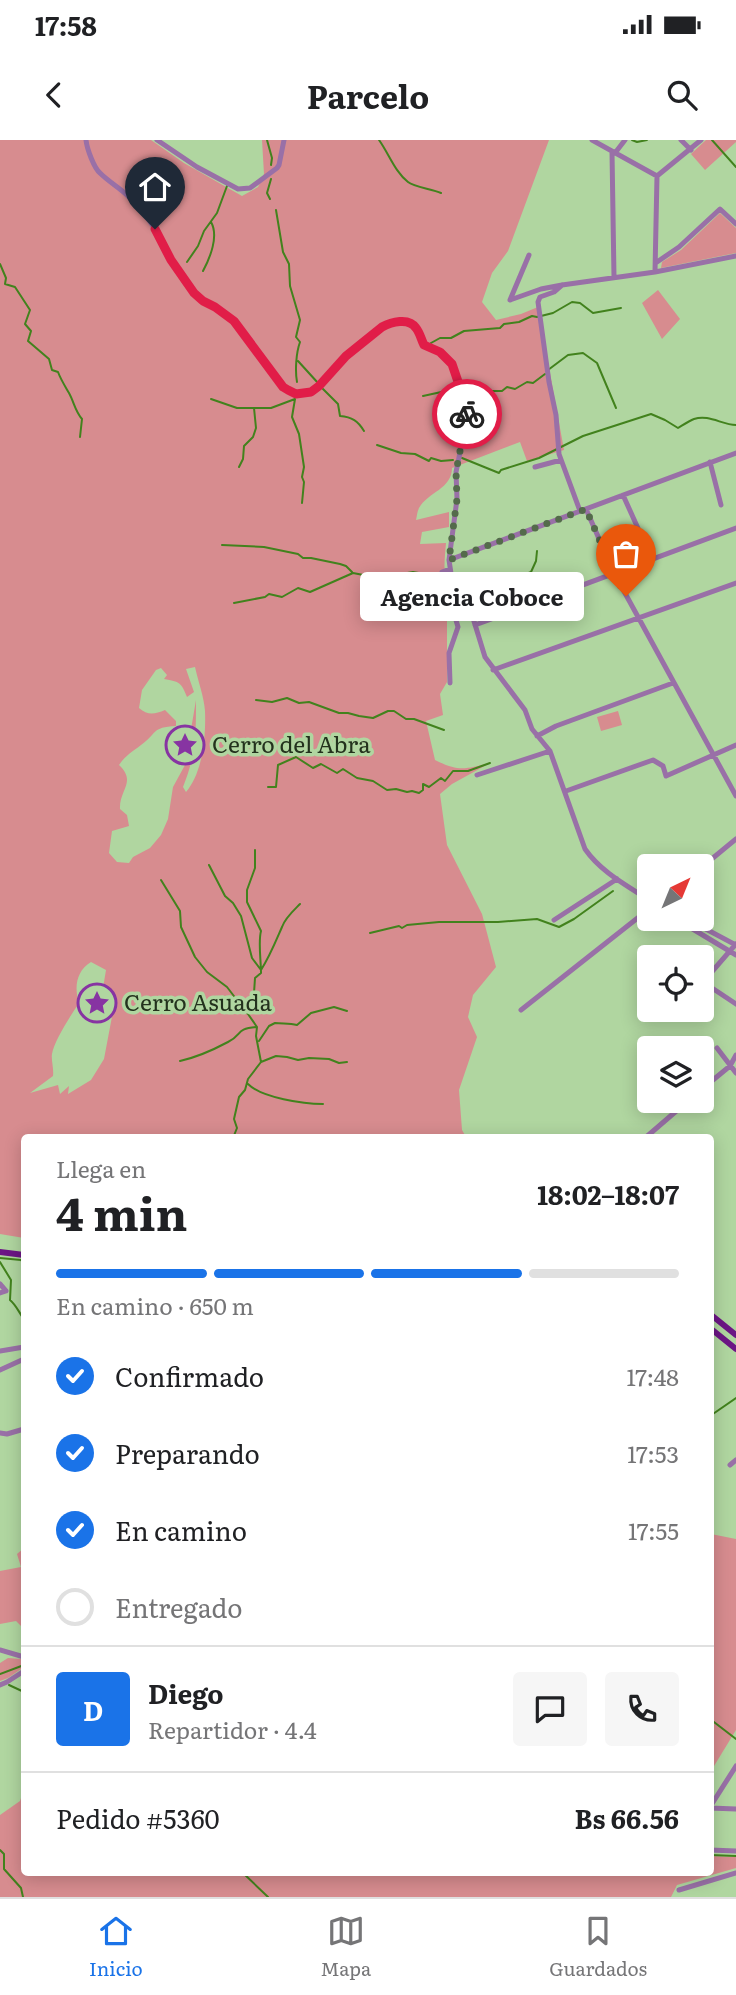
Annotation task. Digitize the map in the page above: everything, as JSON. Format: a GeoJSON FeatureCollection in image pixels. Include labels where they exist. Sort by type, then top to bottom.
{"type":"FeatureCollection","features":[{"type":"Feature","properties":{"kind":"main road"},"geometry":{"type":"LineString","coordinates":[[0,1252],[21,1255]]}},
{"type":"Feature","properties":{"kind":"main road"},"geometry":{"type":"LineString","coordinates":[[714,1317],[736,1335]]}},
{"type":"Feature","properties":{"kind":"main road"},"geometry":{"type":"LineString","coordinates":[[714,1331],[736,1349]]}},
{"type":"Feature","properties":{"kind":"street"},"geometry":{"type":"LineString","coordinates":[[86,140],[97,172],[128,196],[141,211],[194,293],[234,321],[283,387],[296,394],[311,392],[346,356],[382,327],[398,321],[414,324],[422,342],[446,357],[457,377],[467,408],[456,472],[457,499],[449,560],[455,587],[469,605],[485,657],[525,710],[537,736],[550,751],[585,849],[594,861],[637,892]]}},
{"type":"Feature","properties":{"kind":"street"},"geometry":{"type":"LineString","coordinates":[[157,140],[238,190],[250,188],[279,165],[284,140]]}},
{"type":"Feature","properties":{"kind":"street"},"geometry":{"type":"LineString","coordinates":[[592,140],[657,176]]}},
{"type":"Feature","properties":{"kind":"street"},"geometry":{"type":"LineString","coordinates":[[614,277],[613,152],[625,140]]}},
{"type":"Feature","properties":{"kind":"street"},"geometry":{"type":"LineString","coordinates":[[681,140],[691,149]]}},
{"type":"Feature","properties":{"kind":"street"},"geometry":{"type":"LineString","coordinates":[[657,176],[701,140]]}},
{"type":"Feature","properties":{"kind":"street"},"geometry":{"type":"LineString","coordinates":[[655,272],[657,176]]}},
{"type":"Feature","properties":{"kind":"street"},"geometry":{"type":"LineString","coordinates":[[657,262],[679,247],[720,209],[736,224]]}},
{"type":"Feature","properties":{"kind":"street"},"geometry":{"type":"LineString","coordinates":[[530,255],[510,300],[562,285],[655,272],[736,256]]}},
{"type":"Feature","properties":{"kind":"street"},"geometry":{"type":"LineString","coordinates":[[562,285],[554,292],[540,297],[538,302],[561,460],[614,573],[736,796]]}},
{"type":"Feature","properties":{"kind":"street"},"geometry":{"type":"LineString","coordinates":[[449,560],[736,453]]}},
{"type":"Feature","properties":{"kind":"street"},"geometry":{"type":"LineString","coordinates":[[535,467],[561,460]]}},
{"type":"Feature","properties":{"kind":"street"},"geometry":{"type":"LineString","coordinates":[[710,462],[721,505]]}},
{"type":"Feature","properties":{"kind":"street"},"geometry":{"type":"LineString","coordinates":[[624,495],[642,535]]}},
{"type":"Feature","properties":{"kind":"street"},"geometry":{"type":"LineString","coordinates":[[475,625],[736,528]]}},
{"type":"Feature","properties":{"kind":"street"},"geometry":{"type":"LineString","coordinates":[[450,569],[442,572],[457,626],[449,653],[450,683]]}},
{"type":"Feature","properties":{"kind":"street"},"geometry":{"type":"LineString","coordinates":[[494,670],[736,583]]}},
{"type":"Feature","properties":{"kind":"street"},"geometry":{"type":"LineString","coordinates":[[537,736],[556,726],[673,683]]}},
{"type":"Feature","properties":{"kind":"street"},"geometry":{"type":"LineString","coordinates":[[566,791],[653,760],[663,766],[666,776],[736,745]]}},
{"type":"Feature","properties":{"kind":"street"},"geometry":{"type":"LineString","coordinates":[[477,775],[550,751]]}},
{"type":"Feature","properties":{"kind":"street"},"geometry":{"type":"LineString","coordinates":[[714,857],[736,839]]}},
{"type":"Feature","properties":{"kind":"street"},"geometry":{"type":"LineString","coordinates":[[554,920],[617,880]]}},
{"type":"Feature","properties":{"kind":"street"},"geometry":{"type":"LineString","coordinates":[[521,1010],[637,918]]}},
{"type":"Feature","properties":{"kind":"street"},"geometry":{"type":"LineString","coordinates":[[696,931],[736,955]]}},
{"type":"Feature","properties":{"kind":"street"},"geometry":{"type":"LineString","coordinates":[[710,931],[736,945],[703,982],[736,1003]]}},
{"type":"Feature","properties":{"kind":"street"},"geometry":{"type":"LineString","coordinates":[[717,1048],[736,1073]]}},
{"type":"Feature","properties":{"kind":"street"},"geometry":{"type":"LineString","coordinates":[[714,1079],[730,1066],[736,1055]]}},
{"type":"Feature","properties":{"kind":"street"},"geometry":{"type":"LineString","coordinates":[[650,1134],[674,1113]]}},
{"type":"Feature","properties":{"kind":"street"},"geometry":{"type":"LineString","coordinates":[[0,1284],[6,1291],[0,1293]]}},
{"type":"Feature","properties":{"kind":"street"},"geometry":{"type":"LineString","coordinates":[[0,1350],[21,1347]]}},
{"type":"Feature","properties":{"kind":"street"},"geometry":{"type":"LineString","coordinates":[[0,1370],[21,1360]]}},
{"type":"Feature","properties":{"kind":"street"},"geometry":{"type":"LineString","coordinates":[[0,1433],[21,1430]]}},
{"type":"Feature","properties":{"kind":"street"},"geometry":{"type":"LineString","coordinates":[[730,1465],[736,1460]]}},
{"type":"Feature","properties":{"kind":"street"},"geometry":{"type":"LineString","coordinates":[[2,1653],[21,1656]]}},
{"type":"Feature","properties":{"kind":"street"},"geometry":{"type":"LineString","coordinates":[[0,1685],[21,1673]]}},
{"type":"Feature","properties":{"kind":"street"},"geometry":{"type":"LineString","coordinates":[[714,1801],[735,1769]]}},
{"type":"Feature","properties":{"kind":"street"},"geometry":{"type":"LineString","coordinates":[[714,1807],[736,1809]]}},
{"type":"Feature","properties":{"kind":"street"},"geometry":{"type":"LineString","coordinates":[[714,1850],[736,1851]]}},
{"type":"Feature","properties":{"kind":"street"},"geometry":{"type":"LineString","coordinates":[[679,1890],[736,1873]]}},
{"type":"Feature","properties":{"kind":"shaded area"},"geometry":{"type":"Polygon","coordinates":[[[0,140],[151,140],[184,163],[242,196],[258,187],[264,174],[262,140],[549,140],[508,251],[492,273],[482,302],[496,320],[538,307],[564,450],[527,461],[520,442],[452,468],[444,486],[419,508],[416,520],[449,512],[449,527],[422,532],[420,544],[446,543],[446,582],[459,603],[447,610],[447,682],[440,694],[443,715],[426,721],[435,760],[462,768],[490,763],[452,784],[440,794],[447,845],[482,914],[496,967],[473,995],[468,1017],[477,1037],[459,1090],[464,1134],[21,1134],[21,1238],[0,1234],[0,140]],[[195,667],[186,669],[194,692],[187,697],[179,684],[164,679],[167,675],[161,668],[156,670],[142,690],[139,708],[152,714],[165,710],[176,721],[176,726],[158,730],[119,765],[127,776],[120,809],[127,815],[129,826],[112,831],[109,853],[117,862],[129,863],[133,857],[150,848],[161,835],[168,819],[173,787],[185,765],[196,700],[194,745],[191,765],[183,787],[186,792],[192,784],[200,764],[204,742],[203,700],[195,667]],[[91,962],[82,970],[77,986],[79,1003],[53,1049],[53,1076],[30,1093],[58,1085],[60,1094],[69,1086],[68,1094],[91,1080],[104,1059],[114,1006],[103,988],[106,970],[91,962]]]}},
{"type":"Feature","properties":{"kind":"shaded area"},"geometry":{"type":"Polygon","coordinates":[[[706,140],[736,142],[705,170],[691,154],[706,140]]]}},
{"type":"Feature","properties":{"kind":"shaded area"},"geometry":{"type":"Polygon","coordinates":[[[720,213],[736,228],[736,253],[661,268],[662,262],[681,250],[720,213]]]}},
{"type":"Feature","properties":{"kind":"shaded area"},"geometry":{"type":"Polygon","coordinates":[[[658,290],[680,319],[662,339],[642,303],[658,290]]]}},
{"type":"Feature","properties":{"kind":"shaded area"},"geometry":{"type":"Polygon","coordinates":[[[618,711],[622,725],[601,731],[597,717],[618,711]]]}},
{"type":"Feature","properties":{"kind":"shaded area"},"geometry":{"type":"Polygon","coordinates":[[[714,1535],[736,1539],[736,1730],[714,1766],[714,1535]]]}},
{"type":"Feature","properties":{"kind":"shaded area"},"geometry":{"type":"Polygon","coordinates":[[[21,1551],[21,1567],[17,1554],[21,1551]]]}},
{"type":"Feature","properties":{"kind":"shaded area"},"geometry":{"type":"Polygon","coordinates":[[[21,1567],[21,1626],[16,1621],[0,1624],[0,1571],[21,1567]]]}},
{"type":"Feature","properties":{"kind":"shaded area"},"geometry":{"type":"Polygon","coordinates":[[[8,1658],[21,1659],[21,1669],[0,1681],[0,1663],[8,1658]]]}},
{"type":"Feature","properties":{"kind":"shaded area"},"geometry":{"type":"Polygon","coordinates":[[[21,1798],[21,1876],[708,1876],[677,1885],[671,1897],[0,1897],[0,1815],[21,1798]]]}},
{"type":"Feature","properties":{"kind":"shaded area"},"geometry":{"type":"Polygon","coordinates":[[[714,1856],[736,1857],[736,1868],[714,1874],[714,1856]]]}},
{"type":"Feature","properties":{"kind":"waterway"},"geometry":{"type":"LineString","coordinates":[[267,140],[271,165]]}},
{"type":"Feature","properties":{"kind":"waterway"},"geometry":{"type":"LineString","coordinates":[[379,140],[403,178],[414,185],[441,193]]}},
{"type":"Feature","properties":{"kind":"waterway"},"geometry":{"type":"LineString","coordinates":[[632,140],[647,140]]}},
{"type":"Feature","properties":{"kind":"waterway"},"geometry":{"type":"LineString","coordinates":[[712,140],[736,167]]}},
{"type":"Feature","properties":{"kind":"waterway"},"geometry":{"type":"LineString","coordinates":[[270,199],[267,193],[271,179]]}},
{"type":"Feature","properties":{"kind":"waterway"},"geometry":{"type":"LineString","coordinates":[[187,262],[217,213],[227,186]]}},
{"type":"Feature","properties":{"kind":"waterway"},"geometry":{"type":"LineString","coordinates":[[276,210],[283,252],[289,264],[290,286],[300,320],[296,337],[300,342],[296,362],[297,382]]}},
{"type":"Feature","properties":{"kind":"waterway"},"geometry":{"type":"LineString","coordinates":[[203,271],[214,240],[211,222]]}},
{"type":"Feature","properties":{"kind":"waterway"},"geometry":{"type":"LineString","coordinates":[[0,264],[6,278],[5,284],[15,287],[30,310],[25,324],[31,331],[28,341],[49,359],[52,370],[58,372],[82,419],[80,437]]}},
{"type":"Feature","properties":{"kind":"waterway"},"geometry":{"type":"LineString","coordinates":[[431,343],[440,338],[451,338],[464,331],[500,328],[504,324],[519,322],[532,316],[553,313],[572,302],[580,303],[593,313],[621,308]]}},
{"type":"Feature","properties":{"kind":"waterway"},"geometry":{"type":"LineString","coordinates":[[548,370],[568,355],[583,353],[597,363],[616,408]]}},
{"type":"Feature","properties":{"kind":"waterway"},"geometry":{"type":"LineString","coordinates":[[298,361],[318,383]]}},
{"type":"Feature","properties":{"kind":"waterway"},"geometry":{"type":"LineString","coordinates":[[466,391],[502,391],[507,387],[515,389],[527,382],[533,383],[545,374]]}},
{"type":"Feature","properties":{"kind":"waterway"},"geometry":{"type":"LineString","coordinates":[[323,389],[338,404],[340,416],[354,420],[364,431]]}},
{"type":"Feature","properties":{"kind":"waterway"},"geometry":{"type":"LineString","coordinates":[[423,396],[455,389]]}},
{"type":"Feature","properties":{"kind":"waterway"},"geometry":{"type":"LineString","coordinates":[[211,399],[237,408],[254,408]]}},
{"type":"Feature","properties":{"kind":"waterway"},"geometry":{"type":"LineString","coordinates":[[239,467],[244,446],[253,437],[256,428],[254,408],[271,408],[295,399],[292,417],[299,434],[304,467],[302,503]]}},
{"type":"Feature","properties":{"kind":"waterway"},"geometry":{"type":"LineString","coordinates":[[462,458],[499,473],[501,470],[539,458],[583,436],[651,414],[678,428],[700,418],[736,425]]}},
{"type":"Feature","properties":{"kind":"waterway"},"geometry":{"type":"LineString","coordinates":[[377,445],[401,453],[415,454],[429,461],[431,458],[453,460]]}},
{"type":"Feature","properties":{"kind":"waterway"},"geometry":{"type":"LineString","coordinates":[[222,545],[264,547],[298,554],[303,558],[340,564],[352,572]]}},
{"type":"Feature","properties":{"kind":"waterway"},"geometry":{"type":"LineString","coordinates":[[463,586],[484,576],[502,574],[519,577],[531,572],[537,551]]}},
{"type":"Feature","properties":{"kind":"waterway"},"geometry":{"type":"LineString","coordinates":[[234,603],[269,594],[282,597],[298,588],[310,592],[353,573],[379,578],[413,572],[441,577]]}},
{"type":"Feature","properties":{"kind":"waterway"},"geometry":{"type":"LineString","coordinates":[[256,700],[272,702],[287,698],[299,703],[309,702],[339,713],[373,718],[394,711],[406,719],[414,719],[444,730]]}},
{"type":"Feature","properties":{"kind":"waterway"},"geometry":{"type":"LineString","coordinates":[[268,787],[276,787],[278,765],[296,757],[313,768],[321,764],[337,773],[343,769],[387,790],[419,793],[423,790],[423,784],[429,787],[441,778],[445,781],[453,771],[468,771],[490,763]]}},
{"type":"Feature","properties":{"kind":"waterway"},"geometry":{"type":"LineString","coordinates":[[248,1013],[255,978],[261,973],[261,931],[247,902],[247,890],[255,868],[255,850]]}},
{"type":"Feature","properties":{"kind":"waterway"},"geometry":{"type":"LineString","coordinates":[[209,865],[225,896],[241,916],[252,958],[261,970],[285,921],[300,904]]}},
{"type":"Feature","properties":{"kind":"waterway"},"geometry":{"type":"LineString","coordinates":[[161,880],[180,911],[181,927],[195,957],[207,972],[227,987],[257,1027],[261,1062],[239,1097],[234,1119],[237,1128],[235,1134]]}},
{"type":"Feature","properties":{"kind":"waterway"},"geometry":{"type":"LineString","coordinates":[[370,933],[399,926],[402,928],[407,925],[439,922],[537,919],[559,927],[613,891]]}},
{"type":"Feature","properties":{"kind":"waterway"},"geometry":{"type":"LineString","coordinates":[[259,1041],[269,1026],[275,1023],[297,1025],[311,1013],[334,1007],[347,1011]]}},
{"type":"Feature","properties":{"kind":"waterway"},"geometry":{"type":"LineString","coordinates":[[180,1061],[217,1048],[245,1029],[257,1027]]}},
{"type":"Feature","properties":{"kind":"waterway"},"geometry":{"type":"LineString","coordinates":[[261,1062],[276,1056],[298,1060],[309,1058],[347,1062]]}},
{"type":"Feature","properties":{"kind":"waterway"},"geometry":{"type":"LineString","coordinates":[[248,1084],[273,1096],[323,1104]]}},
{"type":"Feature","properties":{"kind":"waterway"},"geometry":{"type":"LineString","coordinates":[[0,1258],[21,1260]]}},
{"type":"Feature","properties":{"kind":"waterway"},"geometry":{"type":"LineString","coordinates":[[0,1262],[11,1280],[10,1300],[21,1315]]}},
{"type":"Feature","properties":{"kind":"waterway"},"geometry":{"type":"LineString","coordinates":[[714,1413],[736,1398]]}},
{"type":"Feature","properties":{"kind":"waterway"},"geometry":{"type":"LineString","coordinates":[[0,1674],[21,1666]]}},
{"type":"Feature","properties":{"kind":"waterway"},"geometry":{"type":"LineString","coordinates":[[9,1685],[21,1691]]}},
{"type":"Feature","properties":{"kind":"waterway"},"geometry":{"type":"LineString","coordinates":[[714,1722],[736,1739]]}},
{"type":"Feature","properties":{"kind":"waterway"},"geometry":{"type":"LineString","coordinates":[[0,1850],[4,1854],[4,1869],[21,1888],[23,1897]]}},
{"type":"Feature","properties":{"kind":"waterway"},"geometry":{"type":"LineString","coordinates":[[714,1855],[736,1856]]}},
{"type":"Feature","properties":{"kind":"waterway"},"geometry":{"type":"LineString","coordinates":[[246,1876],[268,1897]]}},
{"type":"Feature","properties":{"kind":"way so far"},"geometry":{"type":"LineString","coordinates":[[467,414],[456,472],[457,499],[449,560],[586,509],[626,596]]}},
{"type":"Feature","properties":{"kind":"place","name":"Agencia Coboce"},"geometry":{"type":"Point","coordinates":[626,596]}},
{"type":"Feature","properties":{"kind":"place","name":"Cerro del Abra"},"geometry":{"type":"Point","coordinates":[185,745]}},
{"type":"Feature","properties":{"kind":"place","name":"Cerro Asuada"},"geometry":{"type":"Point","coordinates":[97,1003]}},
{"type":"Feature","properties":{"kind":"route"},"geometry":{"type":"LineString","coordinates":[[155,229],[171,260],[194,293],[234,321],[283,387],[296,394],[311,392],[346,356],[382,327],[398,321],[407,322],[414,324],[424,345],[440,352],[452,364],[467,414]]}}]}
